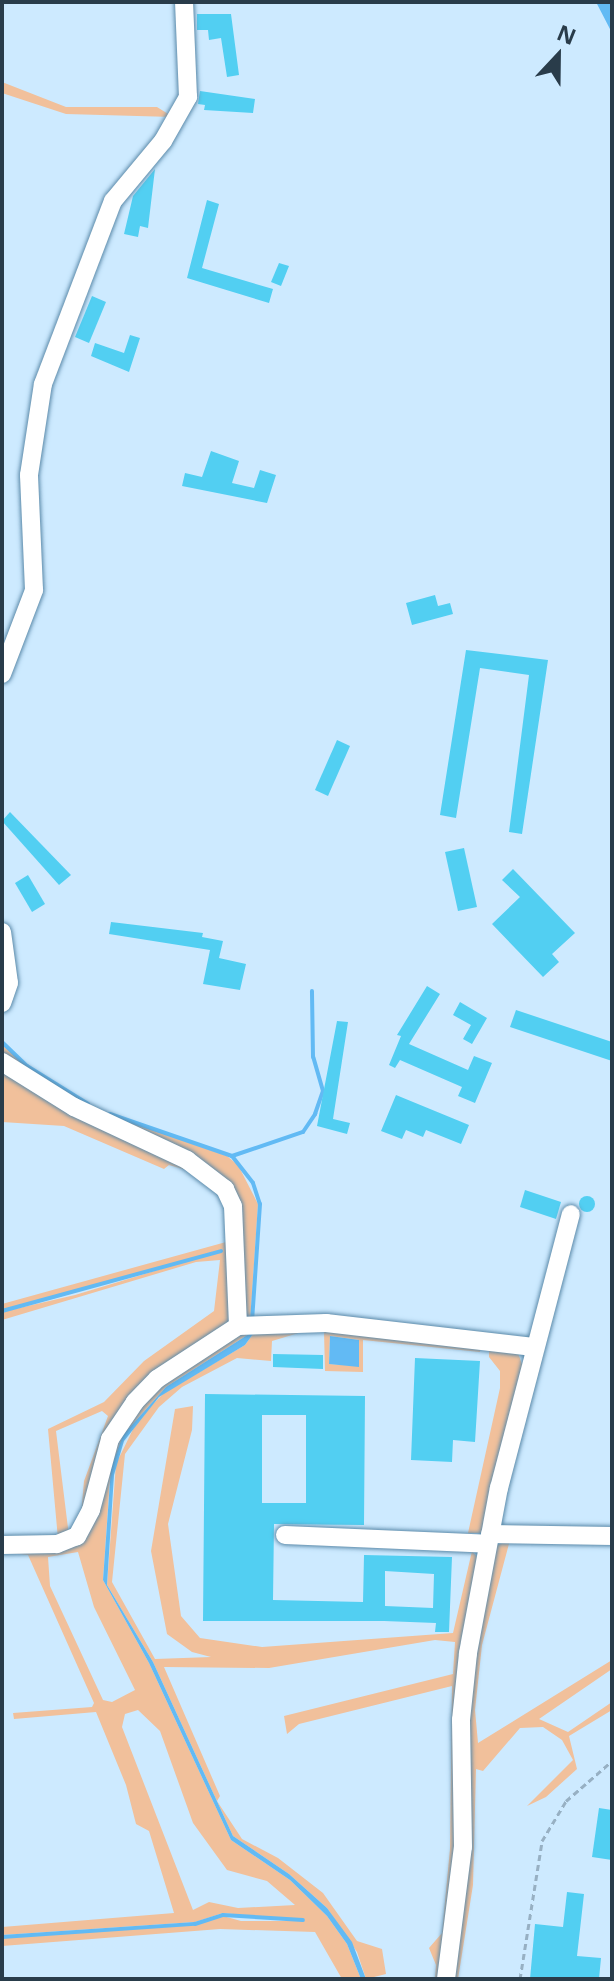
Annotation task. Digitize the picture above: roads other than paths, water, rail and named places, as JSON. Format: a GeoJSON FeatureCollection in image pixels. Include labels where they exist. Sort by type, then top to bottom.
{"type":"FeatureCollection","features":[{"type":"Feature","properties":{"kind":"street"},"geometry":{"type":"LineString","coordinates":[[2,674],[34,590],[29,475],[43,384],[113,201],[163,141],[188,97],[184,2]]}},
{"type":"Feature","properties":{"kind":"street"},"geometry":{"type":"LineString","coordinates":[[2,932],[9,983],[2,1003]]}},
{"type":"Feature","properties":{"kind":"street"},"geometry":{"type":"LineString","coordinates":[[2,1062],[74,1107],[187,1160],[225,1189],[233,1206],[238,1326]]}},
{"type":"Feature","properties":{"kind":"street"},"geometry":{"type":"LineString","coordinates":[[446,1979],[463,1847],[465,1674],[489,1539],[534,1347],[571,1214]]}},
{"type":"Feature","properties":{"kind":"street"},"geometry":{"type":"LineString","coordinates":[[2,1545],[57,1544],[77,1536],[91,1510],[110,1439],[135,1402],[157,1379],[238,1326],[251,1329],[326,1323],[534,1347]]}},
{"type":"Feature","properties":{"kind":"street"},"geometry":{"type":"LineString","coordinates":[[285,1535],[489,1539],[612,1536]]}},
{"type":"Feature","properties":{"kind":"water"},"geometry":{"type":"Polygon","coordinates":[[[596,2],[611,2],[612,33],[611,31],[596,2]]]}},
{"type":"Feature","properties":{"kind":"water"},"geometry":{"type":"Polygon","coordinates":[[[253,1334],[245,1345],[159,1397],[124,1441],[114,1475],[107,1585],[153,1662],[233,1836],[289,1874],[327,1908],[352,1942],[366,1979],[361,1979],[347,1944],[327,1916],[290,1880],[231,1840],[149,1663],[103,1580],[111,1468],[123,1435],[166,1387],[253,1334]]]}},
{"type":"Feature","properties":{"kind":"water"},"geometry":{"type":"Polygon","coordinates":[[[330,1336],[359,1340],[359,1367],[329,1364],[330,1336]]]}},
{"type":"Feature","properties":{"kind":"waterway"},"geometry":{"type":"LineString","coordinates":[[232,1156],[303,1132],[315,1114],[323,1091],[313,1057],[312,991]]}},
{"type":"Feature","properties":{"kind":"waterway"},"geometry":{"type":"LineString","coordinates":[[2,1042],[27,1066],[88,1104]]}},
{"type":"Feature","properties":{"kind":"waterway"},"geometry":{"type":"LineString","coordinates":[[110,1114],[232,1156],[253,1183],[260,1204],[252,1321]]}},
{"type":"Feature","properties":{"kind":"waterway"},"geometry":{"type":"LineString","coordinates":[[2,1311],[221,1251]]}},
{"type":"Feature","properties":{"kind":"waterway"},"geometry":{"type":"LineString","coordinates":[[2,1937],[195,1924],[223,1915],[303,1920]]}}]}
